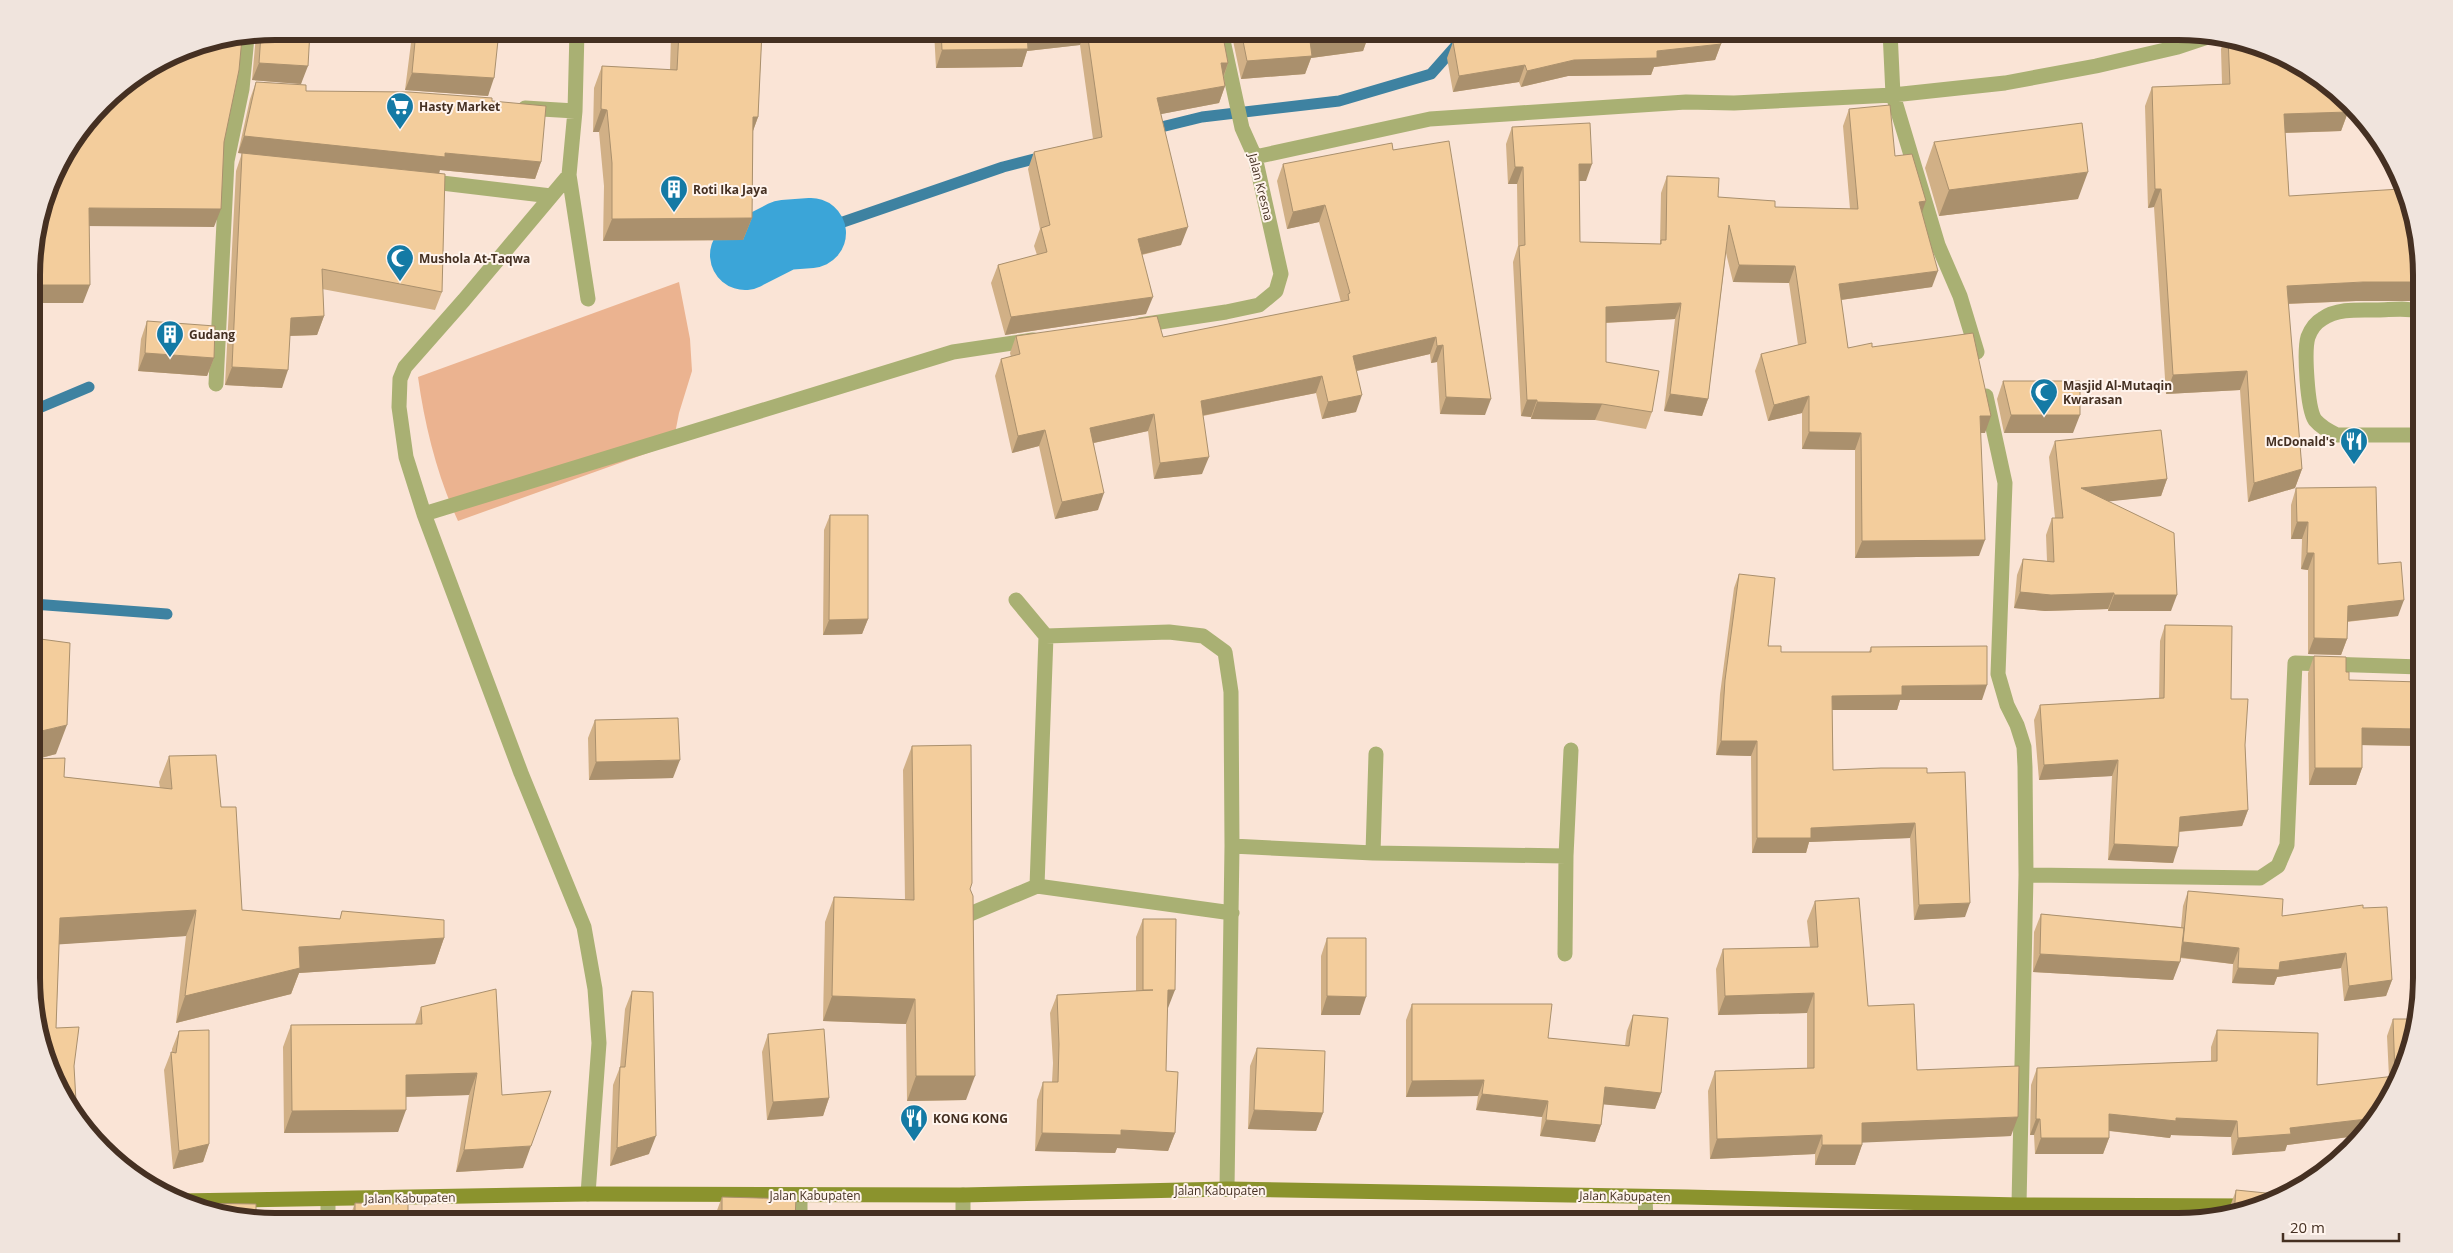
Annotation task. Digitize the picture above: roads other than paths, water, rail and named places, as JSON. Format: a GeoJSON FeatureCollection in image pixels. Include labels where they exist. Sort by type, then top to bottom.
{"type":"FeatureCollection","features":[{"type":"Feature","properties":{"kind":"main road","name":"Jalan Kabupaten"},"geometry":{"type":"LineString","coordinates":[[198,1201],[588,1194],[963,1195],[1226,1189],[2019,1205],[2235,1206]]}},
{"type":"Feature","properties":{"kind":"street"},"geometry":{"type":"LineString","coordinates":[[578,40],[575,111],[569,175],[588,299]]}},
{"type":"Feature","properties":{"kind":"street","name":"Jalan Kresna"},"geometry":{"type":"LineString","coordinates":[[1129,326],[1226,312],[1259,304],[1276,291],[1281,274],[1255,157],[1242,128],[1223,40]]}},
{"type":"Feature","properties":{"kind":"street"},"geometry":{"type":"LineString","coordinates":[[1890,40],[1893,95],[1938,245],[1973,333],[2005,483],[1998,674],[2007,705],[2018,724],[2024,747],[2026,875],[2019,1205]]}},
{"type":"Feature","properties":{"kind":"street"},"geometry":{"type":"LineString","coordinates":[[1255,157],[1430,119],[1686,102],[1734,104],[1893,95],[2004,83],[2087,68],[2196,41]]}},
{"type":"Feature","properties":{"kind":"street"},"geometry":{"type":"LineString","coordinates":[[216,384],[227,161],[242,89],[247,42]]}},
{"type":"Feature","properties":{"kind":"street"},"geometry":{"type":"LineString","coordinates":[[242,89],[262,90]]}},
{"type":"Feature","properties":{"kind":"street"},"geometry":{"type":"LineString","coordinates":[[506,106],[575,111]]}},
{"type":"Feature","properties":{"kind":"street"},"geometry":{"type":"LineString","coordinates":[[227,161],[246,163]]}},
{"type":"Feature","properties":{"kind":"street"},"geometry":{"type":"LineString","coordinates":[[569,175],[464,300],[412,358],[400,379],[399,407],[406,457],[424,514],[521,773],[584,927],[595,989],[598,1043],[588,1194]]}},
{"type":"Feature","properties":{"kind":"street"},"geometry":{"type":"LineString","coordinates":[[408,179],[551,196]]}},
{"type":"Feature","properties":{"kind":"street"},"geometry":{"type":"LineString","coordinates":[[2413,312],[2357,310],[2332,313],[2322,318],[2313,326],[2307,338],[2307,380],[2311,412],[2320,426],[2329,432],[2337,435],[2413,435]]}},
{"type":"Feature","properties":{"kind":"street"},"geometry":{"type":"LineString","coordinates":[[424,514],[953,352],[1050,338]]}},
{"type":"Feature","properties":{"kind":"street"},"geometry":{"type":"LineString","coordinates":[[1016,600],[1046,636],[1037,886]]}},
{"type":"Feature","properties":{"kind":"street"},"geometry":{"type":"LineString","coordinates":[[1046,636],[1169,632],[1203,636],[1225,652],[1231,692],[1232,846],[1226,1189]]}},
{"type":"Feature","properties":{"kind":"street"},"geometry":{"type":"LineString","coordinates":[[2026,875],[2260,878],[2278,866],[2287,845],[2295,663],[2413,667]]}},
{"type":"Feature","properties":{"kind":"street"},"geometry":{"type":"LineString","coordinates":[[1565,954],[1566,856],[1571,750]]}},
{"type":"Feature","properties":{"kind":"street"},"geometry":{"type":"LineString","coordinates":[[1373,854],[1376,754]]}},
{"type":"Feature","properties":{"kind":"street"},"geometry":{"type":"LineString","coordinates":[[1232,846],[1373,854],[1566,856]]}},
{"type":"Feature","properties":{"kind":"street"},"geometry":{"type":"LineString","coordinates":[[970,914],[1037,886],[1232,912]]}},
{"type":"Feature","properties":{"kind":"street"},"geometry":{"type":"LineString","coordinates":[[800,1195],[800,1213]]}},
{"type":"Feature","properties":{"kind":"street"},"geometry":{"type":"LineString","coordinates":[[963,1195],[963,1213]]}},
{"type":"Feature","properties":{"kind":"street"},"geometry":{"type":"LineString","coordinates":[[1645,1197],[1646,1213]]}},
{"type":"Feature","properties":{"kind":"street"},"geometry":{"type":"LineString","coordinates":[[328,1199],[328,1213]]}},
{"type":"Feature","properties":{"kind":"street"},"geometry":{"type":"LineString","coordinates":[[2146,1205],[2146,1213]]}},
{"type":"Feature","properties":{"kind":"waterway"},"geometry":{"type":"LineString","coordinates":[[1149,130],[1202,117],[1339,101],[1431,74],[1461,40]]}},
{"type":"Feature","properties":{"kind":"waterway"},"geometry":{"type":"LineString","coordinates":[[811,233],[1003,167],[1046,156]]}},
{"type":"Feature","properties":{"kind":"waterway"},"geometry":{"type":"LineString","coordinates":[[745,255],[784,235],[811,233]]}},
{"type":"Feature","properties":{"kind":"waterway"},"geometry":{"type":"LineString","coordinates":[[40,408],[89,387]]}},
{"type":"Feature","properties":{"kind":"waterway"},"geometry":{"type":"LineString","coordinates":[[40,605],[167,614]]}},
{"type":"Feature","properties":{"kind":"place","name":"Hasty Market"},"geometry":{"type":"Point","coordinates":[400,130]}},
{"type":"Feature","properties":{"kind":"place","name":"Roti Ika Jaya"},"geometry":{"type":"Point","coordinates":[674,213]}},
{"type":"Feature","properties":{"kind":"place","name":"Mushola At-Taqwa"},"geometry":{"type":"Point","coordinates":[400,282]}},
{"type":"Feature","properties":{"kind":"place","name":"Gudang"},"geometry":{"type":"Point","coordinates":[170,358]}},
{"type":"Feature","properties":{"kind":"place","name":"Masjid Al-Mutaqin Kwarasan"},"geometry":{"type":"Point","coordinates":[2044,416]}},
{"type":"Feature","properties":{"kind":"place","name":"McDonald's"},"geometry":{"type":"Point","coordinates":[2354,465]}},
{"type":"Feature","properties":{"kind":"place","name":"KONG KONG"},"geometry":{"type":"Point","coordinates":[914,1142]}}]}
